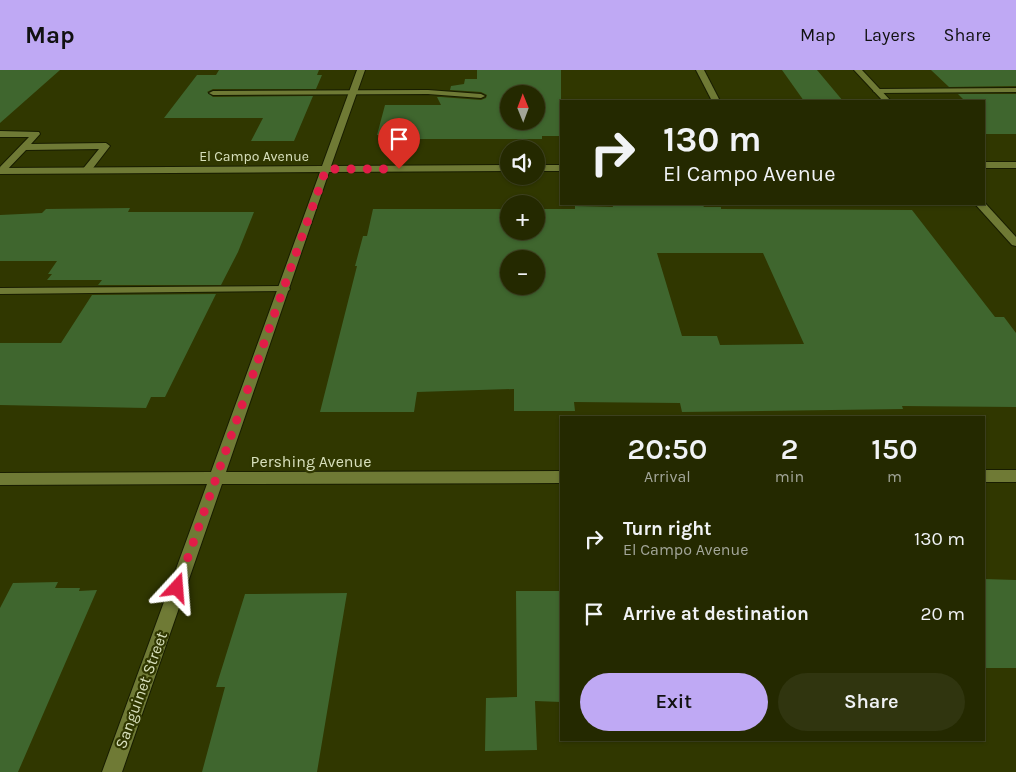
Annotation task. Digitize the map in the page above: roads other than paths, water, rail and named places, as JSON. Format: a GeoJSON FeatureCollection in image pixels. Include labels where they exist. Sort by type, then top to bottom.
{"type":"FeatureCollection","features":[{"type":"Feature","properties":{"kind":"street","name":"Sanguinet Street"},"geometry":{"type":"LineString","coordinates":[[112,772],[361,70]]}},
{"type":"Feature","properties":{"kind":"street"},"geometry":{"type":"LineString","coordinates":[[700,70],[715,100]]}},
{"type":"Feature","properties":{"kind":"street"},"geometry":{"type":"LineString","coordinates":[[858,70],[885,100]]}},
{"type":"Feature","properties":{"kind":"street"},"geometry":{"type":"LineString","coordinates":[[878,91],[1016,90]]}},
{"type":"Feature","properties":{"kind":"street"},"geometry":{"type":"LineString","coordinates":[[213,93],[354,91],[428,92],[481,96]]}},
{"type":"Feature","properties":{"kind":"street"},"geometry":{"type":"LineString","coordinates":[[0,134],[36,134],[0,171]]}},
{"type":"Feature","properties":{"kind":"street"},"geometry":{"type":"LineString","coordinates":[[24,147],[106,146],[87,170]]}},
{"type":"Feature","properties":{"kind":"street"},"geometry":{"type":"LineString","coordinates":[[985,165],[1016,165]]}},
{"type":"Feature","properties":{"kind":"street","name":"El Campo Avenue"},"geometry":{"type":"LineString","coordinates":[[0,171],[500,168]]}},
{"type":"Feature","properties":{"kind":"street"},"geometry":{"type":"LineString","coordinates":[[545,168],[560,168]]}},
{"type":"Feature","properties":{"kind":"street"},"geometry":{"type":"LineString","coordinates":[[981,205],[1016,243]]}},
{"type":"Feature","properties":{"kind":"street"},"geometry":{"type":"LineString","coordinates":[[0,291],[284,289]]}},
{"type":"Feature","properties":{"kind":"street"},"geometry":{"type":"LineString","coordinates":[[985,476],[1016,476]]}},
{"type":"Feature","properties":{"kind":"street","name":"Pershing Avenue"},"geometry":{"type":"LineString","coordinates":[[0,479],[560,477]]}}]}
